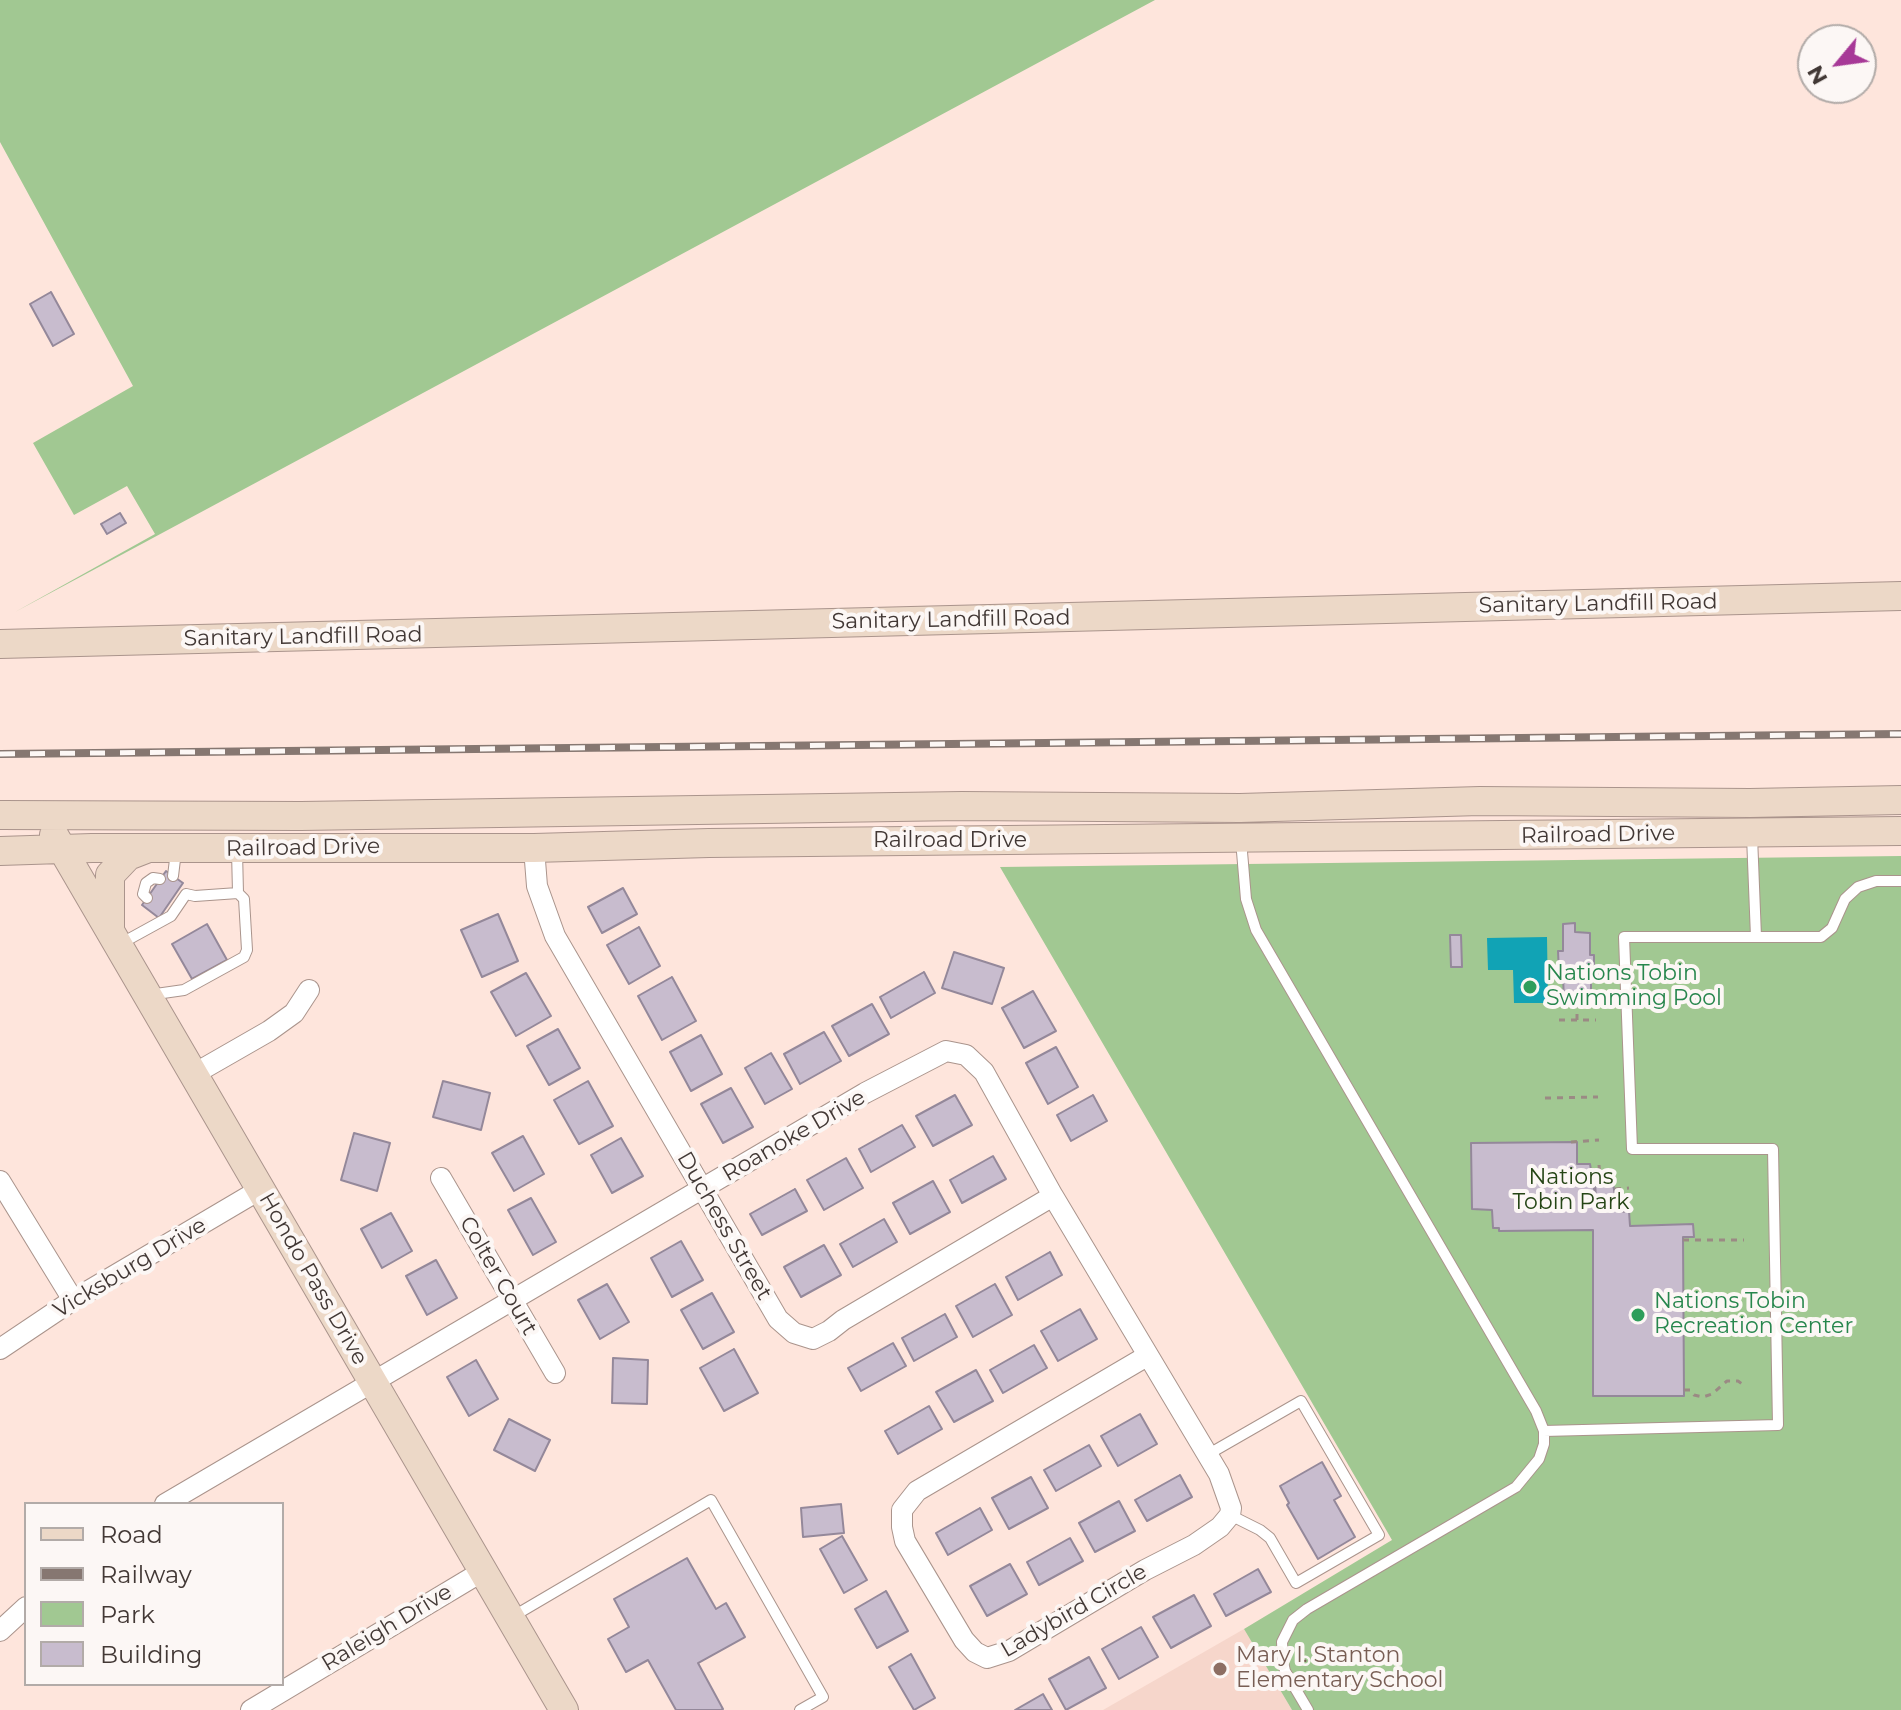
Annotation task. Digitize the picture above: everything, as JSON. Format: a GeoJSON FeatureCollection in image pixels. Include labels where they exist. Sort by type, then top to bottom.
{"type":"FeatureCollection","features":[{"type":"Feature","properties":{"kind":"main road","name":"Sanitary Landfill Road"},"geometry":{"type":"LineString","coordinates":[[0,644],[1901,596]]}},
{"type":"Feature","properties":{"kind":"main road","name":"Railroad Drive"},"geometry":{"type":"LineString","coordinates":[[0,815],[568,813],[962,806],[1240,808],[1480,801],[1750,803],[1901,800]]}},
{"type":"Feature","properties":{"kind":"main road"},"geometry":{"type":"LineString","coordinates":[[1750,803],[1752,834]]}},
{"type":"Feature","properties":{"kind":"main road"},"geometry":{"type":"LineString","coordinates":[[1240,808],[1241,839]]}},
{"type":"Feature","properties":{"kind":"main road","name":"Hondo Pass Drive"},"geometry":{"type":"LineString","coordinates":[[44,816],[564,1710]]}},
{"type":"Feature","properties":{"kind":"main road","name":"Railroad Drive"},"geometry":{"type":"LineString","coordinates":[[0,851],[146,849],[175,862],[237,849],[1901,831]]}},
{"type":"Feature","properties":{"kind":"main road"},"geometry":{"type":"LineString","coordinates":[[114,939],[110,875],[128,856],[146,849]]}},
{"type":"Feature","properties":{"kind":"street","name":"Duchess Street"},"geometry":{"type":"LineString","coordinates":[[534,848],[537,886],[555,936],[778,1319],[794,1333],[813,1339],[1053,1196]]}},
{"type":"Feature","properties":{"kind":"street"},"geometry":{"type":"LineString","coordinates":[[194,1074],[294,1013],[309,990]]}},
{"type":"Feature","properties":{"kind":"street","name":"Roanoke Drive"},"geometry":{"type":"LineString","coordinates":[[168,1502],[372,1380],[917,1064],[953,1051],[966,1055],[984,1072],[1053,1196],[1207,1455],[1229,1498],[1230,1515]]}},
{"type":"Feature","properties":{"kind":"street","name":"Colter Court"},"geometry":{"type":"LineString","coordinates":[[441,1178],[555,1373]]}},
{"type":"Feature","properties":{"kind":"street"},"geometry":{"type":"LineString","coordinates":[[0,1181],[73,1300]]}},
{"type":"Feature","properties":{"kind":"street","name":"Vicksburg Drive"},"geometry":{"type":"LineString","coordinates":[[0,1349],[73,1300],[261,1189]]}},
{"type":"Feature","properties":{"kind":"street","name":"Ladybird Circle"},"geometry":{"type":"LineString","coordinates":[[1147,1356],[917,1491],[902,1510],[905,1541],[964,1640],[975,1652],[987,1658],[1009,1651],[1145,1570],[1194,1545],[1220,1527],[1230,1515]]}},
{"type":"Feature","properties":{"kind":"street","name":"Raleigh Drive"},"geometry":{"type":"LineString","coordinates":[[251,1710],[483,1571]]}},
{"type":"Feature","properties":{"kind":"street"},"geometry":{"type":"LineString","coordinates":[[0,1631],[24,1609]]}},
{"type":"Feature","properties":{"kind":"lane"},"geometry":{"type":"LineString","coordinates":[[1752,834],[1756,937]]}},
{"type":"Feature","properties":{"kind":"lane"},"geometry":{"type":"LineString","coordinates":[[1241,839],[1246,899],[1256,930],[1536,1411],[1544,1431],[1539,1459],[1516,1487],[1293,1620],[1282,1642],[1283,1662],[1308,1710]]}},
{"type":"Feature","properties":{"kind":"lane"},"geometry":{"type":"LineString","coordinates":[[148,995],[184,990],[244,957],[247,950],[246,911],[244,899],[238,893],[237,849]]}},
{"type":"Feature","properties":{"kind":"lane"},"geometry":{"type":"LineString","coordinates":[[1544,1431],[1778,1425],[1773,1149],[1632,1149],[1624,937],[1821,937],[1832,928],[1845,899],[1858,887],[1876,881],[1901,881]]}},
{"type":"Feature","properties":{"kind":"lane"},"geometry":{"type":"LineString","coordinates":[[114,939],[168,913],[183,891],[195,896],[238,893]]}},
{"type":"Feature","properties":{"kind":"lane"},"geometry":{"type":"LineString","coordinates":[[1207,1455],[1301,1401],[1379,1535],[1296,1583],[1270,1538],[1230,1515]]}},
{"type":"Feature","properties":{"kind":"lane"},"geometry":{"type":"LineString","coordinates":[[510,1618],[711,1500],[823,1697],[800,1710]]}},
{"type":"Feature","properties":{"kind":"path"},"geometry":{"type":"LineString","coordinates":[[1577,1020],[1577,995],[1596,995]]}},
{"type":"Feature","properties":{"kind":"path"},"geometry":{"type":"LineString","coordinates":[[1559,1020],[1596,1020]]}},
{"type":"Feature","properties":{"kind":"path"},"geometry":{"type":"LineString","coordinates":[[1545,1098],[1598,1097]]}},
{"type":"Feature","properties":{"kind":"path"},"geometry":{"type":"LineString","coordinates":[[1571,1142],[1599,1140]]}},
{"type":"Feature","properties":{"kind":"path"},"geometry":{"type":"LineString","coordinates":[[1599,1165],[1600,1177]]}},
{"type":"Feature","properties":{"kind":"path"},"geometry":{"type":"LineString","coordinates":[[1615,1189],[1629,1188]]}},
{"type":"Feature","properties":{"kind":"path"},"geometry":{"type":"LineString","coordinates":[[1683,1240],[1744,1240]]}},
{"type":"Feature","properties":{"kind":"path"},"geometry":{"type":"LineString","coordinates":[[1684,1390],[1703,1397],[1712,1394],[1727,1381],[1738,1381],[1745,1386]]}},
{"type":"Feature","properties":{"kind":"shaded area","name":"Mary I. Stanton Elementary School"},"geometry":{"type":"Polygon","coordinates":[[[1244,1629],[1292,1710],[1103,1710],[1244,1629]]]}},
{"type":"Feature","properties":{"kind":"green space"},"geometry":{"type":"Polygon","coordinates":[[[0,0],[1155,0],[15,612],[155,534],[127,486],[74,515],[33,443],[133,386],[0,142],[0,0]]]}},
{"type":"Feature","properties":{"kind":"green space","name":"Nations Tobin Park"},"geometry":{"type":"Polygon","coordinates":[[[1901,856],[1901,1710],[1292,1710],[1244,1629],[1392,1540],[1000,867],[1901,856]]]}},
{"type":"Feature","properties":{"kind":"water","name":"Nations Tobin Swimming Pool"},"geometry":{"type":"Polygon","coordinates":[[[1547,937],[1548,1003],[1514,1003],[1513,970],[1488,970],[1487,938],[1547,937]]]}},
{"type":"Feature","properties":{"kind":"building"},"geometry":{"type":"Polygon","coordinates":[[[51,292],[74,334],[53,346],[30,304],[51,292]]]}},
{"type":"Feature","properties":{"kind":"building"},"geometry":{"type":"Polygon","coordinates":[[[120,513],[126,523],[107,534],[101,524],[120,513]]]}},
{"type":"Feature","properties":{"kind":"building"},"geometry":{"type":"Polygon","coordinates":[[[166,871],[183,883],[159,918],[142,905],[166,871]]]}},
{"type":"Feature","properties":{"kind":"building"},"geometry":{"type":"Polygon","coordinates":[[[623,888],[637,914],[602,933],[588,907],[623,888]]]}},
{"type":"Feature","properties":{"kind":"building"},"geometry":{"type":"Polygon","coordinates":[[[498,914],[518,961],[482,977],[461,930],[498,914]]]}},
{"type":"Feature","properties":{"kind":"building"},"geometry":{"type":"Polygon","coordinates":[[[1575,923],[1575,932],[1590,933],[1590,955],[1594,955],[1594,969],[1591,969],[1591,993],[1575,993],[1575,1003],[1564,1002],[1558,951],[1563,951],[1563,924],[1575,923]]]}},
{"type":"Feature","properties":{"kind":"building"},"geometry":{"type":"Polygon","coordinates":[[[207,924],[227,960],[192,979],[172,944],[207,924]]]}},
{"type":"Feature","properties":{"kind":"building"},"geometry":{"type":"Polygon","coordinates":[[[639,927],[660,966],[629,984],[607,945],[639,927]]]}},
{"type":"Feature","properties":{"kind":"building"},"geometry":{"type":"Polygon","coordinates":[[[1450,935],[1461,935],[1462,967],[1451,967],[1450,935]]]}},
{"type":"Feature","properties":{"kind":"building"},"geometry":{"type":"Polygon","coordinates":[[[954,952],[1004,968],[992,1004],[942,988],[954,952]]]}},
{"type":"Feature","properties":{"kind":"building"},"geometry":{"type":"Polygon","coordinates":[[[924,972],[935,993],[891,1018],[880,997],[924,972]]]}},
{"type":"Feature","properties":{"kind":"building"},"geometry":{"type":"Polygon","coordinates":[[[526,973],[551,1016],[516,1036],[491,992],[526,973]]]}},
{"type":"Feature","properties":{"kind":"building"},"geometry":{"type":"Polygon","coordinates":[[[672,977],[696,1021],[662,1040],[638,996],[672,977]]]}},
{"type":"Feature","properties":{"kind":"building"},"geometry":{"type":"Polygon","coordinates":[[[1033,991],[1056,1031],[1024,1048],[1002,1008],[1033,991]]]}},
{"type":"Feature","properties":{"kind":"building"},"geometry":{"type":"Polygon","coordinates":[[[872,1004],[889,1034],[849,1056],[832,1026],[872,1004]]]}},
{"type":"Feature","properties":{"kind":"building"},"geometry":{"type":"Polygon","coordinates":[[[558,1029],[580,1068],[549,1085],[527,1046],[558,1029]]]}},
{"type":"Feature","properties":{"kind":"building"},"geometry":{"type":"Polygon","coordinates":[[[824,1032],[841,1061],[800,1084],[784,1054],[824,1032]]]}},
{"type":"Feature","properties":{"kind":"building"},"geometry":{"type":"Polygon","coordinates":[[[701,1035],[722,1074],[691,1091],[670,1052],[701,1035]]]}},
{"type":"Feature","properties":{"kind":"building"},"geometry":{"type":"Polygon","coordinates":[[[1056,1047],[1078,1087],[1048,1104],[1026,1063],[1056,1047]]]}},
{"type":"Feature","properties":{"kind":"building"},"geometry":{"type":"Polygon","coordinates":[[[771,1053],[792,1089],[765,1104],[745,1068],[771,1053]]]}},
{"type":"Feature","properties":{"kind":"building"},"geometry":{"type":"Polygon","coordinates":[[[443,1081],[490,1093],[481,1130],[433,1117],[443,1081]]]}},
{"type":"Feature","properties":{"kind":"building"},"geometry":{"type":"Polygon","coordinates":[[[588,1081],[613,1126],[579,1144],[554,1100],[588,1081]]]}},
{"type":"Feature","properties":{"kind":"building"},"geometry":{"type":"Polygon","coordinates":[[[731,1088],[753,1127],[723,1143],[701,1104],[731,1088]]]}},
{"type":"Feature","properties":{"kind":"building"},"geometry":{"type":"Polygon","coordinates":[[[955,1095],[972,1125],[933,1146],[916,1116],[955,1095]]]}},
{"type":"Feature","properties":{"kind":"building"},"geometry":{"type":"Polygon","coordinates":[[[1093,1095],[1107,1121],[1071,1141],[1057,1115],[1093,1095]]]}},
{"type":"Feature","properties":{"kind":"building"},"geometry":{"type":"Polygon","coordinates":[[[902,1125],[915,1147],[871,1172],[859,1149],[902,1125]]]}},
{"type":"Feature","properties":{"kind":"building"},"geometry":{"type":"Polygon","coordinates":[[[354,1133],[390,1143],[377,1191],[341,1180],[354,1133]]]}},
{"type":"Feature","properties":{"kind":"building"},"geometry":{"type":"Polygon","coordinates":[[[523,1136],[544,1174],[514,1191],[492,1153],[523,1136]]]}},
{"type":"Feature","properties":{"kind":"building"},"geometry":{"type":"Polygon","coordinates":[[[621,1138],[643,1176],[612,1193],[591,1155],[621,1138]]]}},
{"type":"Feature","properties":{"kind":"building","name":"Nations Tobin Recreation Center"},"geometry":{"type":"Polygon","coordinates":[[[1577,1142],[1577,1164],[1590,1164],[1596,1201],[1621,1201],[1621,1212],[1629,1211],[1630,1226],[1693,1224],[1694,1237],[1683,1237],[1684,1396],[1593,1396],[1593,1230],[1499,1231],[1499,1228],[1493,1228],[1492,1210],[1472,1209],[1471,1143],[1577,1142]]]}},
{"type":"Feature","properties":{"kind":"building"},"geometry":{"type":"Polygon","coordinates":[[[993,1156],[1006,1179],[962,1203],[950,1180],[993,1156]]]}},
{"type":"Feature","properties":{"kind":"building"},"geometry":{"type":"Polygon","coordinates":[[[846,1158],[863,1188],[824,1210],[807,1180],[846,1158]]]}},
{"type":"Feature","properties":{"kind":"building"},"geometry":{"type":"Polygon","coordinates":[[[1600,1177],[1613,1183],[1613,1201],[1596,1201],[1595,1179],[1600,1177]]]}},
{"type":"Feature","properties":{"kind":"building"},"geometry":{"type":"Polygon","coordinates":[[[933,1181],[950,1212],[910,1234],[893,1203],[933,1181]]]}},
{"type":"Feature","properties":{"kind":"building"},"geometry":{"type":"Polygon","coordinates":[[[795,1189],[807,1211],[762,1235],[750,1214],[795,1189]]]}},
{"type":"Feature","properties":{"kind":"building"},"geometry":{"type":"Polygon","coordinates":[[[531,1198],[556,1242],[533,1255],[508,1210],[531,1198]]]}},
{"type":"Feature","properties":{"kind":"building"},"geometry":{"type":"Polygon","coordinates":[[[391,1213],[412,1251],[382,1268],[361,1229],[391,1213]]]}},
{"type":"Feature","properties":{"kind":"building"},"geometry":{"type":"Polygon","coordinates":[[[884,1219],[897,1242],[853,1267],[840,1244],[884,1219]]]}},
{"type":"Feature","properties":{"kind":"building"},"geometry":{"type":"Polygon","coordinates":[[[681,1241],[703,1280],[672,1297],[651,1258],[681,1241]]]}},
{"type":"Feature","properties":{"kind":"building"},"geometry":{"type":"Polygon","coordinates":[[[824,1245],[841,1275],[801,1297],[784,1267],[824,1245]]]}},
{"type":"Feature","properties":{"kind":"building"},"geometry":{"type":"Polygon","coordinates":[[[1050,1252],[1062,1275],[1018,1300],[1006,1277],[1050,1252]]]}},
{"type":"Feature","properties":{"kind":"building"},"geometry":{"type":"Polygon","coordinates":[[[436,1260],[457,1298],[427,1315],[406,1276],[436,1260]]]}},
{"type":"Feature","properties":{"kind":"building"},"geometry":{"type":"Polygon","coordinates":[[[607,1284],[629,1322],[600,1339],[578,1300],[607,1284]]]}},
{"type":"Feature","properties":{"kind":"building"},"geometry":{"type":"Polygon","coordinates":[[[995,1284],[1012,1315],[973,1337],[956,1306],[995,1284]]]}},
{"type":"Feature","properties":{"kind":"building"},"geometry":{"type":"Polygon","coordinates":[[[712,1293],[734,1332],[703,1349],[681,1310],[712,1293]]]}},
{"type":"Feature","properties":{"kind":"building"},"geometry":{"type":"Polygon","coordinates":[[[1080,1309],[1097,1339],[1058,1361],[1041,1331],[1080,1309]]]}},
{"type":"Feature","properties":{"kind":"building"},"geometry":{"type":"Polygon","coordinates":[[[945,1314],[957,1337],[914,1361],[902,1338],[945,1314]]]}},
{"type":"Feature","properties":{"kind":"building"},"geometry":{"type":"Polygon","coordinates":[[[893,1343],[906,1366],[861,1391],[848,1368],[893,1343]]]}},
{"type":"Feature","properties":{"kind":"building"},"geometry":{"type":"Polygon","coordinates":[[[1034,1345],[1047,1368],[1003,1393],[990,1370],[1034,1345]]]}},
{"type":"Feature","properties":{"kind":"building"},"geometry":{"type":"Polygon","coordinates":[[[734,1349],[758,1393],[724,1411],[700,1368],[734,1349]]]}},
{"type":"Feature","properties":{"kind":"building"},"geometry":{"type":"Polygon","coordinates":[[[613,1358],[648,1360],[647,1404],[612,1403],[613,1358]]]}},
{"type":"Feature","properties":{"kind":"building"},"geometry":{"type":"Polygon","coordinates":[[[476,1360],[498,1399],[469,1416],[447,1377],[476,1360]]]}},
{"type":"Feature","properties":{"kind":"building"},"geometry":{"type":"Polygon","coordinates":[[[976,1370],[993,1401],[954,1422],[936,1392],[976,1370]]]}},
{"type":"Feature","properties":{"kind":"building"},"geometry":{"type":"Polygon","coordinates":[[[929,1406],[942,1429],[898,1454],[885,1431],[929,1406]]]}},
{"type":"Feature","properties":{"kind":"building"},"geometry":{"type":"Polygon","coordinates":[[[1140,1414],[1157,1444],[1118,1466],[1101,1436],[1140,1414]]]}},
{"type":"Feature","properties":{"kind":"building"},"geometry":{"type":"Polygon","coordinates":[[[509,1419],[550,1440],[535,1471],[494,1450],[509,1419]]]}},
{"type":"Feature","properties":{"kind":"building"},"geometry":{"type":"Polygon","coordinates":[[[1089,1445],[1101,1466],[1056,1491],[1044,1470],[1089,1445]]]}},
{"type":"Feature","properties":{"kind":"building"},"geometry":{"type":"Polygon","coordinates":[[[1322,1462],[1341,1496],[1334,1500],[1355,1537],[1318,1559],[1287,1505],[1289,1503],[1280,1486],[1322,1462]]]}},
{"type":"Feature","properties":{"kind":"building"},"geometry":{"type":"Polygon","coordinates":[[[1180,1475],[1192,1497],[1147,1521],[1135,1500],[1180,1475]]]}},
{"type":"Feature","properties":{"kind":"building"},"geometry":{"type":"Polygon","coordinates":[[[1031,1477],[1048,1508],[1009,1529],[992,1498],[1031,1477]]]}},
{"type":"Feature","properties":{"kind":"building"},"geometry":{"type":"Polygon","coordinates":[[[1119,1501],[1135,1531],[1095,1552],[1079,1523],[1119,1501]]]}},
{"type":"Feature","properties":{"kind":"building"},"geometry":{"type":"Polygon","coordinates":[[[841,1504],[844,1533],[803,1537],[801,1508],[841,1504]]]}},
{"type":"Feature","properties":{"kind":"building"},"geometry":{"type":"Polygon","coordinates":[[[980,1508],[992,1530],[948,1555],[936,1533],[980,1508]]]}},
{"type":"Feature","properties":{"kind":"building"},"geometry":{"type":"Polygon","coordinates":[[[842,1536],[867,1580],[844,1593],[820,1549],[842,1536]]]}},
{"type":"Feature","properties":{"kind":"building"},"geometry":{"type":"Polygon","coordinates":[[[1070,1538],[1083,1561],[1039,1585],[1027,1562],[1070,1538]]]}},
{"type":"Feature","properties":{"kind":"building"},"geometry":{"type":"Polygon","coordinates":[[[687,1558],[716,1609],[726,1603],[745,1637],[698,1663],[721,1710],[676,1710],[648,1660],[626,1672],[608,1639],[629,1627],[614,1599],[687,1558]]]}},
{"type":"Feature","properties":{"kind":"building"},"geometry":{"type":"Polygon","coordinates":[[[1010,1564],[1027,1594],[987,1616],[970,1586],[1010,1564]]]}},
{"type":"Feature","properties":{"kind":"building"},"geometry":{"type":"Polygon","coordinates":[[[1258,1569],[1271,1592],[1226,1616],[1214,1594],[1258,1569]]]}},
{"type":"Feature","properties":{"kind":"building"},"geometry":{"type":"Polygon","coordinates":[[[886,1591],[908,1631],[877,1648],[855,1609],[886,1591]]]}},
{"type":"Feature","properties":{"kind":"building"},"geometry":{"type":"Polygon","coordinates":[[[1194,1595],[1211,1626],[1171,1648],[1153,1617],[1194,1595]]]}},
{"type":"Feature","properties":{"kind":"building"},"geometry":{"type":"Polygon","coordinates":[[[1141,1627],[1158,1657],[1119,1679],[1102,1649],[1141,1627]]]}},
{"type":"Feature","properties":{"kind":"building"},"geometry":{"type":"Polygon","coordinates":[[[911,1654],[935,1698],[914,1710],[889,1667],[911,1654]]]}},
{"type":"Feature","properties":{"kind":"building"},"geometry":{"type":"Polygon","coordinates":[[[1089,1657],[1106,1688],[1066,1710],[1049,1679],[1089,1657]]]}},
{"type":"Feature","properties":{"kind":"building"},"geometry":{"type":"Polygon","coordinates":[[[1043,1694],[1052,1710],[1015,1710],[1043,1694]]]}},
{"type":"Feature","properties":{"kind":"railway"},"geometry":{"type":"LineString","coordinates":[[0,754],[1901,734]]}},
{"type":"Feature","properties":{"kind":"place","name":"Nations Tobin Swimming Pool"},"geometry":{"type":"Point","coordinates":[1530,987]}},
{"type":"Feature","properties":{"kind":"place","name":"Nations Tobin Recreation Center"},"geometry":{"type":"Point","coordinates":[1638,1315]}},
{"type":"Feature","properties":{"kind":"place","name":"Mary I. Stanton Elementary School"},"geometry":{"type":"Point","coordinates":[1220,1669]}}]}
